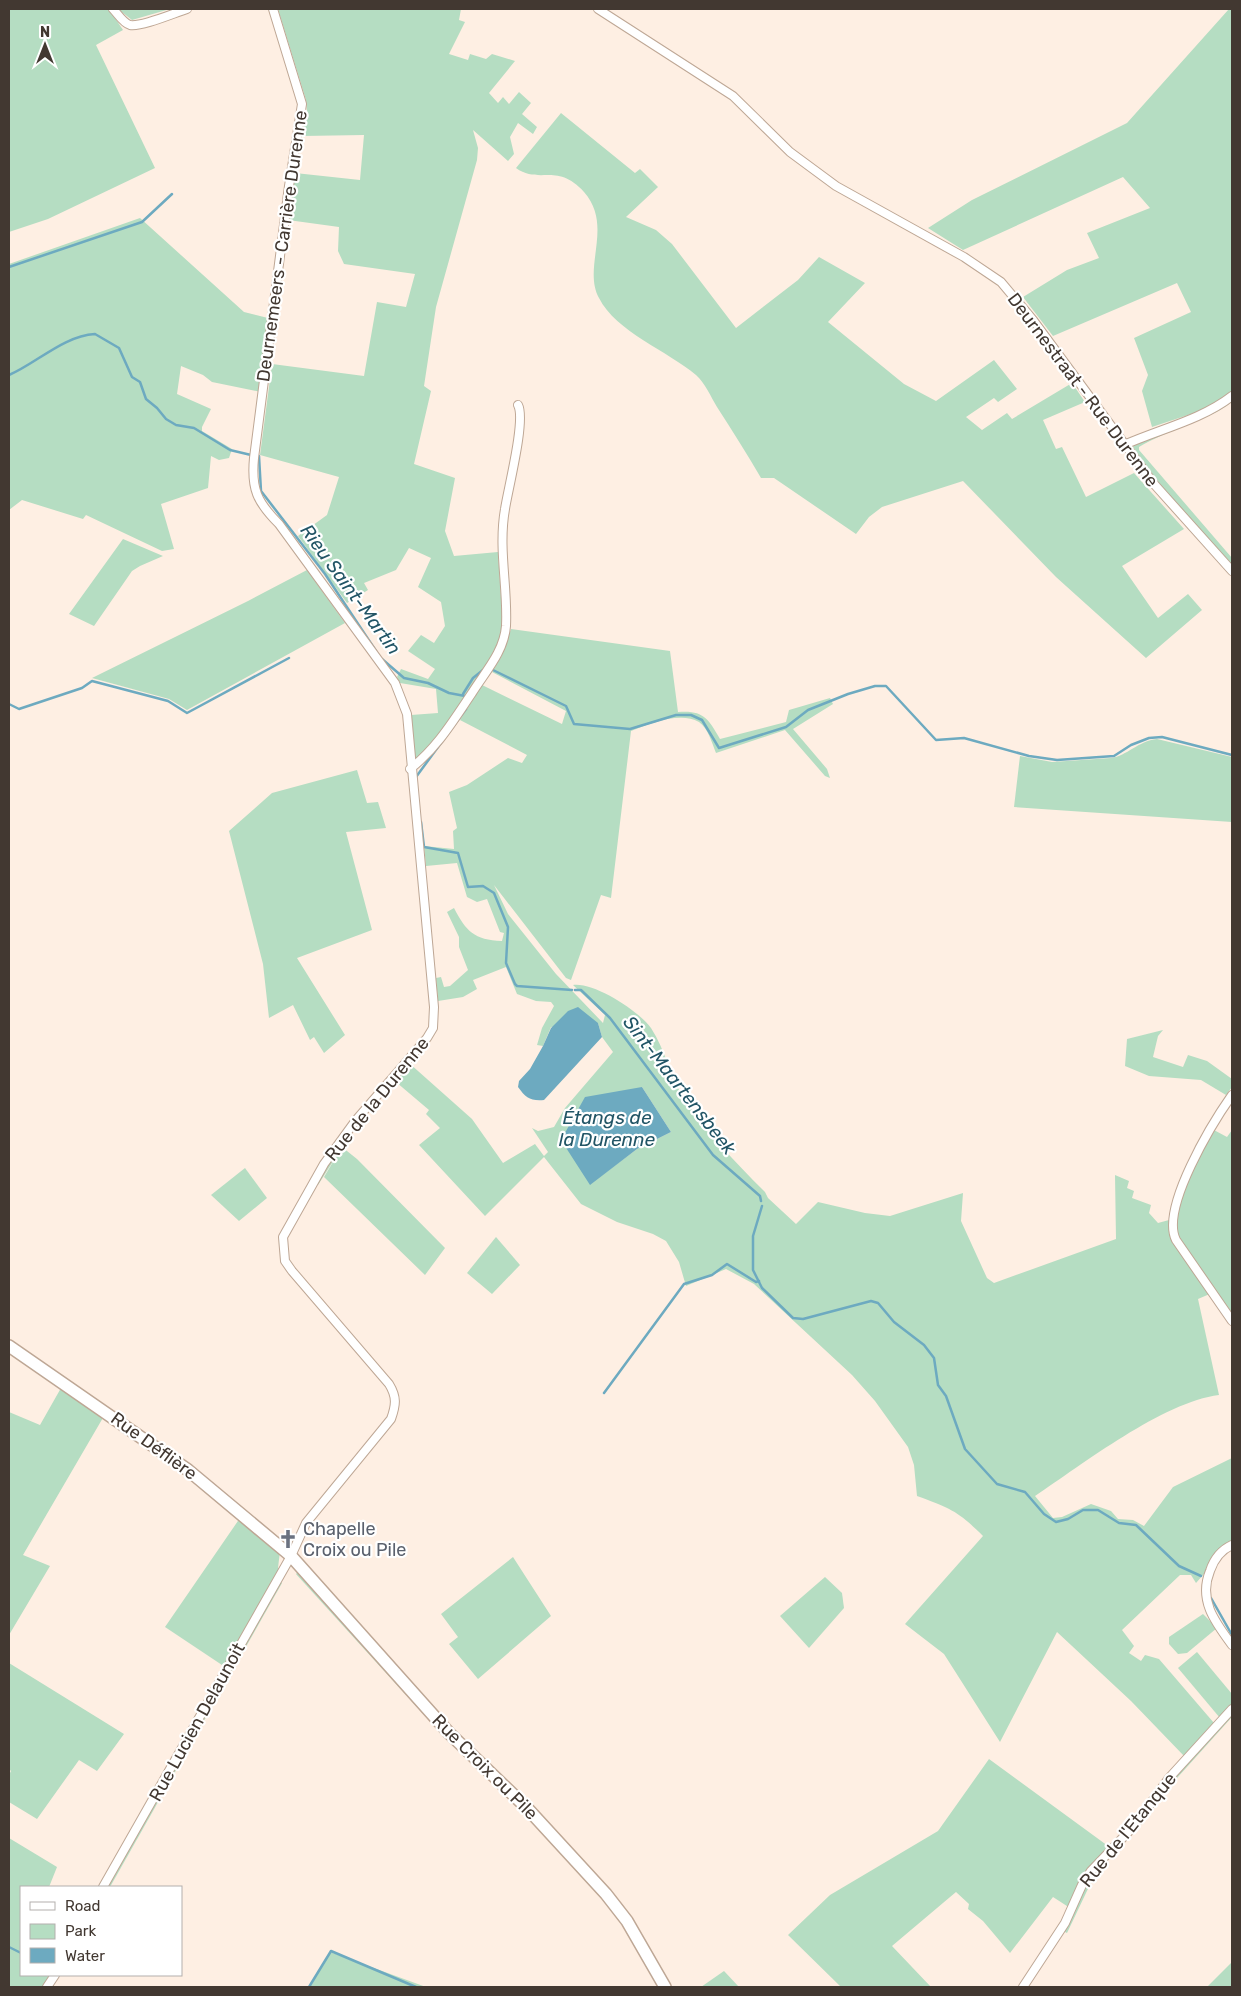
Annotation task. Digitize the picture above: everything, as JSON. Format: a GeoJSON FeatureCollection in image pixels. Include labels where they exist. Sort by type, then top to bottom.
{"type":"FeatureCollection","features":[{"type":"Feature","properties":{"kind":"street"},"geometry":{"type":"LineString","coordinates":[[113,9],[130,25],[144,23],[187,9]]}},
{"type":"Feature","properties":{"kind":"street","name":"Deurnemeers - Carrière Durenne"},"geometry":{"type":"LineString","coordinates":[[254,458],[289,186],[302,104],[273,9]]}},
{"type":"Feature","properties":{"kind":"street","name":"Deurnestraat - Rue Durenne"},"geometry":{"type":"LineString","coordinates":[[598,9],[733,96],[790,152],[836,186],[964,257],[1001,282],[1033,320],[1154,484],[1232,571]]}},
{"type":"Feature","properties":{"kind":"street"},"geometry":{"type":"LineString","coordinates":[[1124,445],[1168,426],[1202,415],[1232,396]]}},
{"type":"Feature","properties":{"kind":"street"},"geometry":{"type":"LineString","coordinates":[[410,769],[447,732],[484,677],[498,652],[504,636],[506,609],[501,537],[519,426],[518,405]]}},
{"type":"Feature","properties":{"kind":"street","name":"Rue de la Durenne"},"geometry":{"type":"LineString","coordinates":[[254,458],[253,487],[257,497],[395,683],[407,714],[410,769],[434,1007],[433,1028],[427,1038],[356,1120],[324,1164],[283,1238],[285,1261],[292,1271],[389,1384],[395,1395],[395,1407],[391,1419],[306,1523],[290,1556]]}},
{"type":"Feature","properties":{"kind":"street"},"geometry":{"type":"LineString","coordinates":[[1232,1095],[1210,1128],[1191,1166],[1175,1207],[1172,1224],[1176,1240],[1232,1321]]}},
{"type":"Feature","properties":{"kind":"street","name":"Rue Déflière"},"geometry":{"type":"LineString","coordinates":[[9,1346],[182,1465],[290,1556]]}},
{"type":"Feature","properties":{"kind":"street"},"geometry":{"type":"LineString","coordinates":[[1232,1545],[1217,1557],[1205,1586],[1207,1605],[1217,1624],[1232,1645]]}},
{"type":"Feature","properties":{"kind":"street","name":"Rue Lucien Delaunoit"},"geometry":{"type":"LineString","coordinates":[[104,1886],[290,1556]]}},
{"type":"Feature","properties":{"kind":"street","name":"Rue Croix ou Pile"},"geometry":{"type":"LineString","coordinates":[[290,1556],[442,1725],[527,1808],[606,1894],[628,1921],[665,1987]]}},
{"type":"Feature","properties":{"kind":"street","name":"Rue de l'Etanque"},"geometry":{"type":"LineString","coordinates":[[1023,1987],[1065,1923],[1082,1885],[1091,1871],[1130,1830],[1169,1778],[1232,1709]]}},
{"type":"Feature","properties":{"kind":"street"},"geometry":{"type":"LineString","coordinates":[[47,1987],[54,1976]]}},
{"type":"Feature","properties":{"kind":"green space"},"geometry":{"type":"Polygon","coordinates":[[[9,9],[109,9],[123,30],[96,45],[155,168],[48,219],[9,232],[9,9]]]}},
{"type":"Feature","properties":{"kind":"green space"},"geometry":{"type":"Polygon","coordinates":[[[118,9],[170,9],[132,20],[118,9]]]}},
{"type":"Feature","properties":{"kind":"green space"},"geometry":{"type":"Polygon","coordinates":[[[278,9],[461,9],[459,20],[465,22],[449,54],[468,60],[470,54],[486,59],[492,54],[515,61],[489,93],[498,103],[503,97],[509,104],[519,92],[531,103],[522,114],[537,127],[533,134],[518,123],[510,137],[514,154],[508,161],[473,130],[478,148],[477,160],[436,307],[424,386],[431,391],[414,464],[455,478],[445,531],[454,556],[498,552],[503,628],[497,651],[446,725],[417,760],[415,757],[411,715],[438,713],[436,689],[400,683],[397,677],[401,669],[428,679],[435,669],[408,651],[421,635],[434,643],[445,626],[441,602],[418,587],[431,558],[409,548],[396,570],[364,583],[368,590],[347,603],[298,536],[327,515],[339,477],[260,455],[272,364],[364,376],[377,302],[406,307],[415,274],[344,264],[338,251],[339,227],[288,220],[295,173],[360,180],[364,135],[302,136],[307,112],[306,100],[278,9]]]}},
{"type":"Feature","properties":{"kind":"green space"},"geometry":{"type":"Polygon","coordinates":[[[1229,9],[1232,9],[1232,392],[1209,408],[1152,427],[1142,391],[1148,375],[1134,338],[1191,312],[1177,283],[1053,336],[1023,297],[1067,270],[1099,258],[1087,233],[1150,208],[1123,177],[963,250],[928,228],[972,200],[1127,123],[1229,9]]]}},
{"type":"Feature","properties":{"kind":"green space"},"geometry":{"type":"Polygon","coordinates":[[[561,113],[635,173],[640,169],[658,187],[626,217],[656,230],[672,244],[736,328],[798,280],[819,257],[865,283],[828,322],[904,384],[936,401],[994,360],[1017,389],[998,402],[994,398],[966,417],[982,430],[1007,413],[1012,419],[1072,383],[1085,402],[1043,420],[1056,449],[1062,447],[1086,497],[1134,473],[1184,529],[1122,566],[1158,618],[1188,594],[1202,610],[1146,658],[1056,577],[963,481],[882,507],[869,517],[856,534],[774,478],[761,478],[699,378],[617,321],[599,298],[595,286],[594,273],[597,219],[593,205],[584,192],[565,178],[533,175],[524,173],[516,168],[561,113]]]}},
{"type":"Feature","properties":{"kind":"green space"},"geometry":{"type":"Polygon","coordinates":[[[140,218],[244,312],[268,318],[271,295],[261,392],[212,382],[203,375],[181,366],[177,394],[211,409],[202,427],[202,431],[232,449],[229,458],[219,460],[211,456],[208,488],[161,504],[174,549],[162,551],[86,515],[83,519],[22,500],[9,510],[9,264],[140,218]]]}},
{"type":"Feature","properties":{"kind":"green space"},"geometry":{"type":"Polygon","coordinates":[[[1232,398],[1232,402],[1221,409],[1150,441],[1139,447],[1139,450],[1232,558],[1232,566],[1152,475],[1133,447],[1134,444],[1232,398]]]}},
{"type":"Feature","properties":{"kind":"green space"},"geometry":{"type":"Polygon","coordinates":[[[123,539],[163,556],[132,571],[94,626],[69,614],[123,539]]]}},
{"type":"Feature","properties":{"kind":"green space"},"geometry":{"type":"Polygon","coordinates":[[[307,570],[345,623],[187,710],[169,699],[92,678],[248,601],[307,570]]]}},
{"type":"Feature","properties":{"kind":"green space"},"geometry":{"type":"Polygon","coordinates":[[[511,629],[670,651],[678,712],[693,712],[704,717],[720,739],[786,722],[789,710],[830,698],[833,704],[793,729],[827,769],[830,778],[825,776],[785,730],[716,753],[705,728],[699,722],[691,719],[674,718],[631,731],[611,898],[601,895],[571,980],[566,978],[494,885],[508,914],[556,974],[603,1023],[605,1015],[573,985],[582,985],[604,993],[627,1006],[645,1021],[656,1036],[678,1089],[701,1123],[765,1192],[768,1198],[796,1224],[818,1202],[865,1213],[890,1216],[963,1193],[961,1221],[987,1278],[994,1283],[1116,1239],[1115,1175],[1129,1181],[1127,1188],[1134,1191],[1132,1198],[1151,1205],[1149,1213],[1158,1223],[1169,1220],[1170,1233],[1212,1293],[1198,1299],[1219,1395],[1197,1400],[1173,1409],[1149,1422],[1124,1436],[1035,1496],[1053,1518],[1062,1517],[1091,1504],[1111,1511],[1118,1519],[1133,1520],[1144,1526],[1173,1487],[1232,1458],[1232,1542],[1196,1583],[1191,1575],[1180,1575],[1122,1630],[1134,1646],[1129,1653],[1141,1661],[1145,1655],[1159,1659],[1214,1723],[1185,1757],[1131,1701],[1057,1632],[1000,1742],[944,1654],[905,1624],[983,1536],[953,1511],[917,1496],[914,1465],[908,1447],[875,1401],[852,1375],[754,1284],[726,1269],[686,1286],[679,1262],[666,1241],[653,1234],[617,1222],[581,1204],[544,1157],[485,1216],[419,1145],[440,1128],[426,1114],[429,1110],[396,1082],[385,1091],[409,1063],[472,1119],[503,1163],[535,1144],[544,1156],[548,1152],[532,1128],[538,1131],[554,1127],[565,1108],[613,1052],[602,1037],[598,1023],[551,1027],[543,1046],[537,1045],[542,1028],[554,1006],[551,1002],[536,1001],[517,994],[506,967],[473,980],[477,989],[463,997],[438,1001],[436,978],[441,977],[444,987],[450,986],[468,970],[459,947],[459,937],[447,912],[454,908],[467,928],[484,939],[502,941],[504,933],[500,932],[487,899],[477,902],[467,897],[457,863],[426,866],[424,846],[454,849],[453,831],[457,828],[449,792],[467,785],[508,758],[522,763],[527,755],[460,720],[482,685],[562,724],[566,711],[492,672],[501,657],[511,629]],[[642,1087],[590,1184],[637,1149],[671,1132],[642,1087]]]}},
{"type":"Feature","properties":{"kind":"green space"},"geometry":{"type":"Polygon","coordinates":[[[1157,739],[1232,757],[1232,822],[1014,807],[1020,756],[1052,762],[1111,758],[1117,757],[1150,740],[1157,739]]]}},
{"type":"Feature","properties":{"kind":"green space"},"geometry":{"type":"Polygon","coordinates":[[[357,770],[367,803],[378,802],[386,828],[346,832],[372,930],[297,958],[345,1035],[324,1053],[314,1037],[310,1040],[293,1005],[269,1018],[263,964],[229,831],[272,793],[357,770]]]}},
{"type":"Feature","properties":{"kind":"green space"},"geometry":{"type":"Polygon","coordinates":[[[1163,1030],[1158,1036],[1153,1057],[1183,1067],[1188,1055],[1207,1061],[1232,1079],[1232,1087],[1226,1095],[1201,1080],[1149,1076],[1125,1066],[1127,1039],[1163,1030]]]}},
{"type":"Feature","properties":{"kind":"green space"},"geometry":{"type":"Polygon","coordinates":[[[1212,1129],[1227,1137],[1232,1130],[1232,1316],[1182,1243],[1175,1221],[1184,1189],[1212,1129]]]}},
{"type":"Feature","properties":{"kind":"green space"},"geometry":{"type":"Polygon","coordinates":[[[342,1147],[357,1159],[445,1248],[425,1275],[324,1177],[339,1152],[318,1185],[316,1183],[339,1148],[342,1147]]]}},
{"type":"Feature","properties":{"kind":"green space"},"geometry":{"type":"Polygon","coordinates":[[[245,1168],[267,1198],[239,1221],[211,1195],[245,1168]]]}},
{"type":"Feature","properties":{"kind":"green space"},"geometry":{"type":"Polygon","coordinates":[[[496,1237],[520,1265],[492,1294],[467,1273],[496,1237]]]}},
{"type":"Feature","properties":{"kind":"green space"},"geometry":{"type":"Polygon","coordinates":[[[61,1388],[104,1416],[23,1555],[50,1566],[9,1635],[9,1412],[40,1425],[61,1388]]]}},
{"type":"Feature","properties":{"kind":"green space"},"geometry":{"type":"Polygon","coordinates":[[[240,1518],[280,1551],[278,1568],[280,1569],[226,1664],[222,1665],[165,1627],[240,1518]]]}},
{"type":"Feature","properties":{"kind":"green space"},"geometry":{"type":"Polygon","coordinates":[[[513,1557],[551,1616],[478,1679],[449,1644],[458,1637],[441,1614],[513,1557]]]}},
{"type":"Feature","properties":{"kind":"green space"},"geometry":{"type":"Polygon","coordinates":[[[298,1572],[428,1715],[426,1717],[296,1574],[298,1572]]]}},
{"type":"Feature","properties":{"kind":"green space"},"geometry":{"type":"Polygon","coordinates":[[[825,1577],[842,1593],[844,1608],[809,1648],[780,1616],[825,1577]]]}},
{"type":"Feature","properties":{"kind":"green space"},"geometry":{"type":"Polygon","coordinates":[[[280,1581],[282,1583],[111,1886],[108,1886],[280,1581]]]}},
{"type":"Feature","properties":{"kind":"green space"},"geometry":{"type":"Polygon","coordinates":[[[1203,1614],[1217,1628],[1187,1653],[1178,1654],[1169,1644],[1169,1637],[1203,1614]]]}},
{"type":"Feature","properties":{"kind":"green space"},"geometry":{"type":"Polygon","coordinates":[[[1197,1652],[1232,1694],[1232,1706],[1220,1718],[1178,1668],[1197,1652]]]}},
{"type":"Feature","properties":{"kind":"green space"},"geometry":{"type":"Polygon","coordinates":[[[9,1663],[124,1734],[97,1771],[79,1760],[37,1819],[9,1802],[9,1775],[11,1771],[9,1769],[9,1663]]]}},
{"type":"Feature","properties":{"kind":"green space"},"geometry":{"type":"Polygon","coordinates":[[[1232,1712],[1232,1717],[1168,1788],[1142,1824],[1095,1874],[1067,1933],[1063,1931],[1087,1882],[1166,1785],[1232,1712]]]}},
{"type":"Feature","properties":{"kind":"green space"},"geometry":{"type":"Polygon","coordinates":[[[989,1759],[1108,1846],[1075,1897],[1072,1896],[1073,1900],[1070,1908],[1053,1897],[1010,1953],[983,1921],[968,1909],[969,1904],[956,1892],[892,1946],[931,1987],[841,1987],[788,1935],[830,1895],[938,1831],[989,1759]]]}},
{"type":"Feature","properties":{"kind":"green space"},"geometry":{"type":"Polygon","coordinates":[[[9,1838],[57,1867],[49,1886],[20,1886],[20,1976],[54,1976],[47,1987],[9,1987],[9,1838]]]}},
{"type":"Feature","properties":{"kind":"green space"},"geometry":{"type":"Polygon","coordinates":[[[330,1952],[426,1987],[310,1987],[330,1952]]]}},
{"type":"Feature","properties":{"kind":"green space"},"geometry":{"type":"Polygon","coordinates":[[[1232,1962],[1232,1987],[1207,1987],[1232,1962]]]}},
{"type":"Feature","properties":{"kind":"green space"},"geometry":{"type":"Polygon","coordinates":[[[724,1971],[739,1987],[701,1987],[724,1971]]]}},
{"type":"Feature","properties":{"kind":"water","name":"Étangs de la Durenne"},"geometry":{"type":"Polygon","coordinates":[[[578,1007],[598,1023],[602,1037],[544,1100],[529,1098],[518,1087],[519,1081],[530,1069],[551,1028],[568,1011],[578,1007]]]}},
{"type":"Feature","properties":{"kind":"water","name":"Étangs de la Durenne"},"geometry":{"type":"Polygon","coordinates":[[[642,1087],[671,1132],[637,1149],[590,1185],[561,1140],[585,1097],[642,1087]]]}},
{"type":"Feature","properties":{"kind":"waterway","name":"Sint-Maartensbeek"},"geometry":{"type":"LineString","coordinates":[[9,267],[142,222],[172,194]]}},
{"type":"Feature","properties":{"kind":"waterway","name":"Rieu Saint-Martin"},"geometry":{"type":"LineString","coordinates":[[9,375],[61,345],[83,336],[95,334],[119,348],[132,377],[140,382],[146,399],[166,419],[176,425],[194,428],[230,450],[251,455]]}},
{"type":"Feature","properties":{"kind":"waterway","name":"Rieu Saint-Martin"},"geometry":{"type":"LineString","coordinates":[[259,456],[261,491],[325,574],[376,651]]}},
{"type":"Feature","properties":{"kind":"waterway"},"geometry":{"type":"LineString","coordinates":[[9,704],[19,709],[82,688],[92,681],[168,701],[187,713],[289,658]]}},
{"type":"Feature","properties":{"kind":"waterway","name":"Rieu Saint-Martin"},"geometry":{"type":"LineString","coordinates":[[382,659],[404,678],[428,683],[449,693],[465,696]]}},
{"type":"Feature","properties":{"kind":"waterway"},"geometry":{"type":"LineString","coordinates":[[463,694],[473,678],[483,670]]}},
{"type":"Feature","properties":{"kind":"waterway"},"geometry":{"type":"LineString","coordinates":[[493,670],[566,706],[574,724],[630,729],[676,715],[691,715],[702,720],[719,748],[786,727],[808,710],[848,694],[875,686],[886,686],[936,740],[964,738],[1029,756],[1057,760],[1114,756],[1131,745],[1149,738],[1162,737],[1232,755]]}},
{"type":"Feature","properties":{"kind":"waterway","name":"Rieu Saint-Martin"},"geometry":{"type":"LineString","coordinates":[[416,777],[466,709]]}},
{"type":"Feature","properties":{"kind":"waterway"},"geometry":{"type":"LineString","coordinates":[[421,822],[424,847],[458,853],[468,887],[483,886],[494,893],[508,927],[506,963],[515,984],[517,986],[572,990]]}},
{"type":"Feature","properties":{"kind":"waterway","name":"Sint-Maartensbeek"},"geometry":{"type":"LineString","coordinates":[[575,990],[581,990],[610,1018],[713,1155],[760,1196],[761,1201]]}},
{"type":"Feature","properties":{"kind":"waterway"},"geometry":{"type":"LineString","coordinates":[[762,1206],[753,1236],[753,1270],[762,1288],[793,1318],[803,1319],[871,1301],[878,1303],[894,1322],[924,1345],[934,1358],[938,1385],[946,1396],[965,1449],[997,1484],[1025,1492],[1044,1514],[1056,1522],[1068,1519],[1083,1510],[1098,1510],[1119,1523],[1136,1525],[1179,1566],[1201,1576]]}},
{"type":"Feature","properties":{"kind":"waterway"},"geometry":{"type":"LineString","coordinates":[[604,1393],[684,1284],[712,1275],[727,1264],[756,1282],[759,1281]]}},
{"type":"Feature","properties":{"kind":"waterway"},"geometry":{"type":"LineString","coordinates":[[1211,1598],[1232,1635]]}},
{"type":"Feature","properties":{"kind":"waterway"},"geometry":{"type":"LineString","coordinates":[[9,1947],[20,1952]]}},
{"type":"Feature","properties":{"kind":"waterway"},"geometry":{"type":"LineString","coordinates":[[309,1987],[331,1951],[416,1987]]}},
{"type":"Feature","properties":{"kind":"place","name":"Chapelle Croix ou Pile"},"geometry":{"type":"Point","coordinates":[288,1539]}}]}
